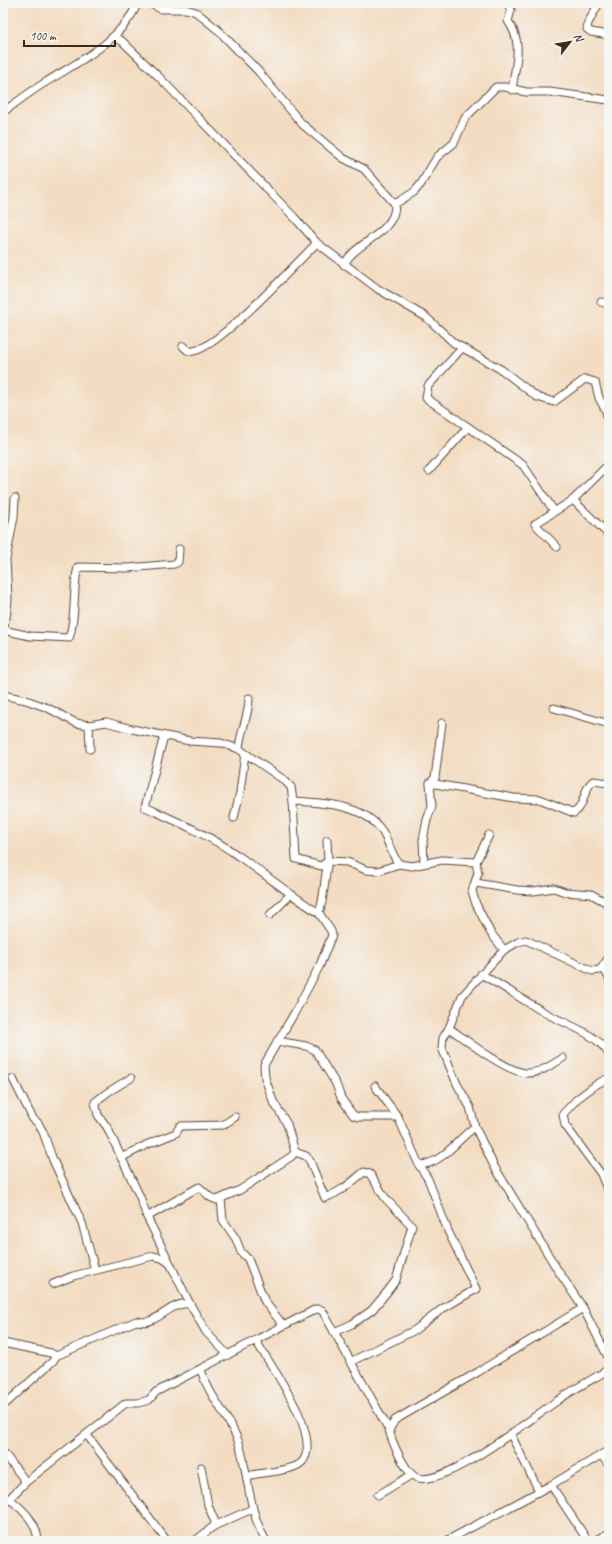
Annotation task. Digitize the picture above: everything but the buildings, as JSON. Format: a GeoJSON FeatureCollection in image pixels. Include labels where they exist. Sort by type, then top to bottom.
{"type":"FeatureCollection","features":[{"type":"Feature","properties":{"kind":"street"},"geometry":{"type":"LineString","coordinates":[[3,112],[30,92],[101,48],[133,14],[138,3]]}},
{"type":"Feature","properties":{"kind":"street"},"geometry":{"type":"LineString","coordinates":[[149,3],[161,9],[186,9],[196,12],[218,30],[258,71],[302,124],[342,158],[364,169],[395,204],[394,215],[388,224],[352,253],[344,265]]}},
{"type":"Feature","properties":{"kind":"street"},"geometry":{"type":"LineString","coordinates":[[507,3],[511,10],[508,21],[517,34],[518,43],[512,90]]}},
{"type":"Feature","properties":{"kind":"street"},"geometry":{"type":"LineString","coordinates":[[599,3],[588,23],[587,29],[591,32],[609,35]]}},
{"type":"Feature","properties":{"kind":"street"},"geometry":{"type":"LineString","coordinates":[[113,37],[122,42],[159,77],[294,217],[317,243],[344,265],[378,289],[426,317],[447,337],[462,348],[502,370],[537,397],[554,402],[585,379],[595,382],[599,398],[606,411],[609,430]]}},
{"type":"Feature","properties":{"kind":"street"},"geometry":{"type":"LineString","coordinates":[[395,204],[414,192],[421,184],[437,157],[454,143],[466,118],[496,88],[505,87],[512,90],[526,92],[549,92],[609,100]]}},
{"type":"Feature","properties":{"kind":"street"},"geometry":{"type":"LineString","coordinates":[[183,346],[191,352],[209,345],[245,315],[317,243]]}},
{"type":"Feature","properties":{"kind":"street"},"geometry":{"type":"LineString","coordinates":[[600,302],[609,304]]}},
{"type":"Feature","properties":{"kind":"street"},"geometry":{"type":"LineString","coordinates":[[462,348],[428,386],[426,398],[523,465],[554,511]]}},
{"type":"Feature","properties":{"kind":"street"},"geometry":{"type":"LineString","coordinates":[[429,471],[468,427]]}},
{"type":"Feature","properties":{"kind":"street"},"geometry":{"type":"LineString","coordinates":[[557,548],[535,524],[573,500],[609,464]]}},
{"type":"Feature","properties":{"kind":"street"},"geometry":{"type":"LineString","coordinates":[[3,627],[8,599],[6,559],[14,517],[15,498]]}},
{"type":"Feature","properties":{"kind":"street"},"geometry":{"type":"LineString","coordinates":[[573,500],[609,535]]}},
{"type":"Feature","properties":{"kind":"street"},"geometry":{"type":"LineString","coordinates":[[3,630],[30,636],[69,638],[73,623],[75,576],[78,567],[128,568],[174,564],[178,562],[180,550]]}},
{"type":"Feature","properties":{"kind":"street"},"geometry":{"type":"LineString","coordinates":[[3,695],[26,700],[48,708],[76,723],[89,725],[106,722],[190,741],[221,743],[239,749],[284,780],[291,787],[296,859],[321,866],[328,861],[347,862],[366,870],[378,871],[399,864],[412,866],[442,860],[476,862]]}},
{"type":"Feature","properties":{"kind":"street"},"geometry":{"type":"LineString","coordinates":[[239,749],[240,740],[249,710],[249,698]]}},
{"type":"Feature","properties":{"kind":"street"},"geometry":{"type":"LineString","coordinates":[[554,708],[609,724]]}},
{"type":"Feature","properties":{"kind":"street"},"geometry":{"type":"LineString","coordinates":[[424,863],[423,840],[427,820],[432,806],[430,783],[435,778],[442,723]]}},
{"type":"Feature","properties":{"kind":"street"},"geometry":{"type":"LineString","coordinates":[[89,725],[90,749]]}},
{"type":"Feature","properties":{"kind":"street"},"geometry":{"type":"LineString","coordinates":[[164,736],[145,807],[181,823],[236,854],[290,895],[319,913],[331,930],[332,935],[320,965],[264,1065],[265,1078],[273,1101],[287,1124],[295,1152]]}},
{"type":"Feature","properties":{"kind":"street"},"geometry":{"type":"LineString","coordinates":[[234,818],[246,754]]}},
{"type":"Feature","properties":{"kind":"street"},"geometry":{"type":"LineString","coordinates":[[430,783],[514,798],[540,799],[574,812],[580,809],[587,786],[593,781],[609,783]]}},
{"type":"Feature","properties":{"kind":"street"},"geometry":{"type":"LineString","coordinates":[[293,801],[321,803],[363,814],[381,829],[387,839],[390,850],[399,864]]}},
{"type":"Feature","properties":{"kind":"street"},"geometry":{"type":"LineString","coordinates":[[489,835],[476,862],[478,873],[476,883],[472,891],[476,904],[490,932],[504,950]]}},
{"type":"Feature","properties":{"kind":"street"},"geometry":{"type":"LineString","coordinates":[[319,913],[324,897],[325,874],[328,861],[327,840]]}},
{"type":"Feature","properties":{"kind":"street"},"geometry":{"type":"LineString","coordinates":[[476,883],[533,892],[554,888],[565,892],[591,894],[609,904]]}},
{"type":"Feature","properties":{"kind":"street"},"geometry":{"type":"LineString","coordinates":[[270,915],[290,895]]}},
{"type":"Feature","properties":{"kind":"street"},"geometry":{"type":"LineString","coordinates":[[609,957],[603,967],[597,971],[592,971],[526,940],[518,942],[504,950],[462,996],[449,1028],[443,1038],[442,1048],[457,1084],[470,1108],[475,1127],[494,1166],[557,1269],[583,1308],[609,1359]]}},
{"type":"Feature","properties":{"kind":"street"},"geometry":{"type":"LineString","coordinates":[[603,967],[609,978]]}},
{"type":"Feature","properties":{"kind":"street"},"geometry":{"type":"LineString","coordinates":[[481,974],[543,1012],[603,1044],[609,1054]]}},
{"type":"Feature","properties":{"kind":"street"},"geometry":{"type":"LineString","coordinates":[[449,1028],[505,1064],[526,1073],[536,1072],[563,1058]]}},
{"type":"Feature","properties":{"kind":"street"},"geometry":{"type":"LineString","coordinates":[[277,1041],[306,1046],[315,1050],[353,1115],[358,1117],[398,1117]]}},
{"type":"Feature","properties":{"kind":"street"},"geometry":{"type":"LineString","coordinates":[[131,1078],[95,1102],[98,1115],[107,1127],[140,1197],[147,1217],[190,1304],[206,1332],[228,1355]]}},
{"type":"Feature","properties":{"kind":"street"},"geometry":{"type":"LineString","coordinates":[[609,1078],[577,1099],[563,1114],[565,1124],[572,1136],[587,1153],[601,1174],[609,1194]]}},
{"type":"Feature","properties":{"kind":"street"},"geometry":{"type":"LineString","coordinates":[[13,1079],[33,1119],[38,1123],[43,1132],[53,1160],[82,1223],[95,1270]]}},
{"type":"Feature","properties":{"kind":"street"},"geometry":{"type":"LineString","coordinates":[[350,1362],[415,1330],[442,1308],[476,1289],[448,1231],[428,1179],[398,1117],[375,1086]]}},
{"type":"Feature","properties":{"kind":"street"},"geometry":{"type":"LineString","coordinates":[[121,1158],[146,1145],[176,1133],[180,1126],[223,1125],[235,1117]]}},
{"type":"Feature","properties":{"kind":"street"},"geometry":{"type":"LineString","coordinates":[[420,1165],[428,1163],[452,1150],[468,1132],[475,1127]]}},
{"type":"Feature","properties":{"kind":"street"},"geometry":{"type":"LineString","coordinates":[[147,1217],[199,1187],[213,1199],[221,1199],[240,1190],[292,1156],[295,1152]]}},
{"type":"Feature","properties":{"kind":"street"},"geometry":{"type":"LineString","coordinates":[[295,1152],[306,1156],[310,1161],[325,1198],[350,1185],[356,1177],[364,1172],[370,1174],[386,1198],[412,1226],[396,1280],[372,1310],[352,1324],[334,1332]]}},
{"type":"Feature","properties":{"kind":"street"},"geometry":{"type":"LineString","coordinates":[[221,1199],[222,1220],[236,1239],[241,1252],[248,1259],[265,1302],[283,1325]]}},
{"type":"Feature","properties":{"kind":"street"},"geometry":{"type":"LineString","coordinates":[[53,1284],[73,1276],[153,1256],[162,1258],[171,1264]]}},
{"type":"Feature","properties":{"kind":"street"},"geometry":{"type":"LineString","coordinates":[[3,1406],[53,1361],[56,1356],[136,1320],[147,1322],[178,1305],[184,1303],[190,1304]]}},
{"type":"Feature","properties":{"kind":"street"},"geometry":{"type":"LineString","coordinates":[[389,1430],[394,1420],[478,1372],[583,1308]]}},
{"type":"Feature","properties":{"kind":"street"},"geometry":{"type":"LineString","coordinates":[[3,1505],[26,1482],[87,1435],[126,1402],[138,1403],[149,1400],[156,1392],[256,1341],[283,1325],[319,1309],[322,1310],[389,1430],[392,1441],[411,1475],[424,1479],[437,1477],[473,1458],[511,1435],[557,1400],[609,1369]]}},
{"type":"Feature","properties":{"kind":"street"},"geometry":{"type":"LineString","coordinates":[[247,1479],[252,1475],[291,1468],[301,1463],[307,1455],[308,1443],[300,1415],[256,1341]]}},
{"type":"Feature","properties":{"kind":"street"},"geometry":{"type":"LineString","coordinates":[[3,1342],[51,1353],[56,1356]]}},
{"type":"Feature","properties":{"kind":"street"},"geometry":{"type":"LineString","coordinates":[[201,1369],[239,1442],[252,1509],[259,1530],[266,1541]]}},
{"type":"Feature","properties":{"kind":"street"},"geometry":{"type":"LineString","coordinates":[[87,1435],[167,1541]]}},
{"type":"Feature","properties":{"kind":"street"},"geometry":{"type":"LineString","coordinates":[[511,1435],[539,1491]]}},
{"type":"Feature","properties":{"kind":"street"},"geometry":{"type":"LineString","coordinates":[[446,1541],[551,1485],[609,1450]]}},
{"type":"Feature","properties":{"kind":"street"},"geometry":{"type":"LineString","coordinates":[[3,1452],[26,1482]]}},
{"type":"Feature","properties":{"kind":"street"},"geometry":{"type":"LineString","coordinates":[[601,1455],[609,1465]]}},
{"type":"Feature","properties":{"kind":"street"},"geometry":{"type":"LineString","coordinates":[[201,1467],[208,1505],[215,1522],[214,1526]]}},
{"type":"Feature","properties":{"kind":"street"},"geometry":{"type":"LineString","coordinates":[[378,1495],[411,1475]]}},
{"type":"Feature","properties":{"kind":"street"},"geometry":{"type":"LineString","coordinates":[[551,1485],[588,1541]]}},
{"type":"Feature","properties":{"kind":"street"},"geometry":{"type":"LineString","coordinates":[[10,1499],[30,1517],[35,1526],[38,1541]]}},
{"type":"Feature","properties":{"kind":"street"},"geometry":{"type":"LineString","coordinates":[[195,1541],[214,1526],[252,1509]]}},
{"type":"Feature","properties":{"kind":"street"},"geometry":{"type":"LineString","coordinates":[[594,1541],[609,1533]]}}]}
